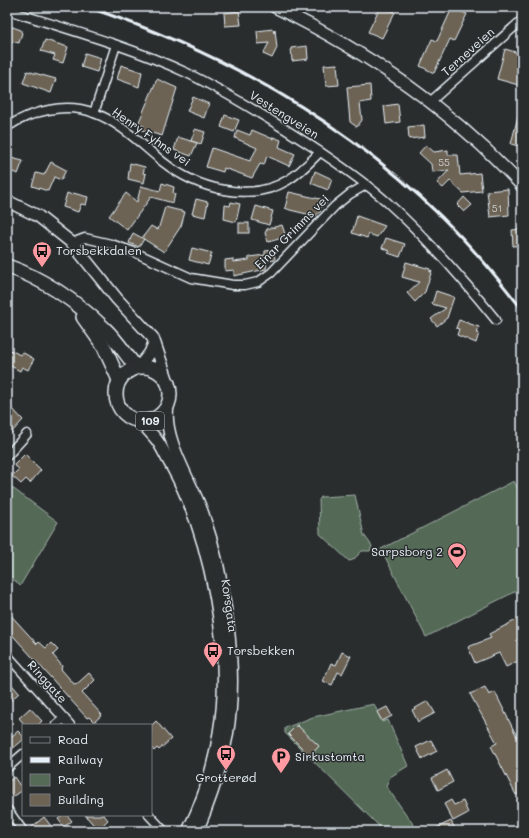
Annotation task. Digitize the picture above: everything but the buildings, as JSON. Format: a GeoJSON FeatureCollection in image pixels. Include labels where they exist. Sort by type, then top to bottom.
{"type":"FeatureCollection","features":[{"type":"Feature","properties":{"kind":"main road"},"geometry":{"type":"LineString","coordinates":[[7,266],[46,283],[74,304],[106,329],[137,367]]}},
{"type":"Feature","properties":{"kind":"main road"},"geometry":{"type":"LineString","coordinates":[[74,304],[104,347],[119,380],[124,374],[137,367],[155,369],[167,379]]}},
{"type":"Feature","properties":{"kind":"main road","name":"109"},"geometry":{"type":"LineString","coordinates":[[119,380],[116,393],[118,406],[128,416],[140,421],[148,421],[163,413],[168,406],[171,397],[167,379]]}},
{"type":"Feature","properties":{"kind":"street"},"geometry":{"type":"LineString","coordinates":[[275,7],[298,18],[356,51],[430,102],[487,151],[522,186]]}},
{"type":"Feature","properties":{"kind":"street","name":"Vestengveien"},"geometry":{"type":"LineString","coordinates":[[7,10],[116,45],[186,73],[233,96],[295,135],[366,185],[386,201],[448,262],[496,320]]}},
{"type":"Feature","properties":{"kind":"street","name":"Terneveien"},"geometry":{"type":"LineString","coordinates":[[430,102],[522,20]]}},
{"type":"Feature","properties":{"kind":"street"},"geometry":{"type":"LineString","coordinates":[[94,113],[116,45]]}},
{"type":"Feature","properties":{"kind":"street","name":"Henry Fyhns vei"},"geometry":{"type":"LineString","coordinates":[[7,127],[25,116],[40,111],[56,109],[94,113],[121,128],[164,163],[184,175],[221,189],[238,192],[256,191],[287,181],[300,172],[320,152]]}},
{"type":"Feature","properties":{"kind":"street","name":"Einar Grimms vei"},"geometry":{"type":"LineString","coordinates":[[72,243],[85,238],[111,244],[134,252],[191,278],[232,285],[245,285],[258,282],[271,273],[335,206],[350,194],[366,185]]}},
{"type":"Feature","properties":{"kind":"street"},"geometry":{"type":"LineString","coordinates":[[7,200],[38,216],[72,243],[117,299],[145,327],[153,338],[167,379]]}},
{"type":"Feature","properties":{"kind":"street"},"geometry":{"type":"LineString","coordinates":[[137,367],[150,353],[154,344]]}},
{"type":"Feature","properties":{"kind":"street","name":"Korsgata"},"geometry":{"type":"LineString","coordinates":[[168,406],[166,416],[173,442],[203,513],[221,579],[231,672],[227,734],[212,793],[197,831]]}},
{"type":"Feature","properties":{"kind":"street","name":"Korsgata"},"geometry":{"type":"LineString","coordinates":[[140,421],[157,440],[187,496],[196,519],[211,572],[220,629],[223,684],[220,732],[205,788],[188,831]]}},
{"type":"Feature","properties":{"kind":"street"},"geometry":{"type":"LineString","coordinates":[[7,456],[27,434]]}},
{"type":"Feature","properties":{"kind":"street","name":"Ringgate"},"geometry":{"type":"LineString","coordinates":[[7,655],[69,724]]}},
{"type":"Feature","properties":{"kind":"street"},"geometry":{"type":"LineString","coordinates":[[57,724],[64,718]]}},
{"type":"Feature","properties":{"kind":"street"},"geometry":{"type":"LineString","coordinates":[[7,768],[22,755]]}},
{"type":"Feature","properties":{"kind":"street"},"geometry":{"type":"LineString","coordinates":[[7,809],[23,831]]}},
{"type":"Feature","properties":{"kind":"street"},"geometry":{"type":"LineString","coordinates":[[150,816],[164,831]]}},
{"type":"Feature","properties":{"kind":"green space","name":"Sarpsborg 2"},"geometry":{"type":"Polygon","coordinates":[[[514,481],[522,497],[522,588],[426,637],[381,549],[514,481]]]}},
{"type":"Feature","properties":{"kind":"green space"},"geometry":{"type":"Polygon","coordinates":[[[7,484],[58,522],[20,586],[7,572],[7,484]]]}},
{"type":"Feature","properties":{"kind":"green space"},"geometry":{"type":"Polygon","coordinates":[[[355,495],[364,535],[372,546],[370,551],[362,551],[353,560],[349,561],[320,534],[319,500],[321,497],[355,495]]]}},
{"type":"Feature","properties":{"kind":"green space"},"geometry":{"type":"Polygon","coordinates":[[[374,704],[382,722],[388,720],[408,766],[390,777],[386,786],[418,831],[384,831],[285,733],[285,728],[313,717],[374,704]]]}},
{"type":"Feature","properties":{"kind":"railway"},"geometry":{"type":"LineString","coordinates":[[87,7],[143,27],[198,51],[251,77],[302,107],[351,140],[397,176],[441,216],[482,260],[522,309]]}},
{"type":"Feature","properties":{"kind":"place","name":"Torsbekkdalen"},"geometry":{"type":"Point","coordinates":[42,268]}},
{"type":"Feature","properties":{"kind":"place","name":"Sarpsborg 2"},"geometry":{"type":"Point","coordinates":[457,569]}},
{"type":"Feature","properties":{"kind":"place","name":"Torsbekken"},"geometry":{"type":"Point","coordinates":[213,668]}},
{"type":"Feature","properties":{"kind":"place","name":"Grotterød"},"geometry":{"type":"Point","coordinates":[226,771]}},
{"type":"Feature","properties":{"kind":"place","name":"Sirkustomta"},"geometry":{"type":"Point","coordinates":[281,774]}}]}
